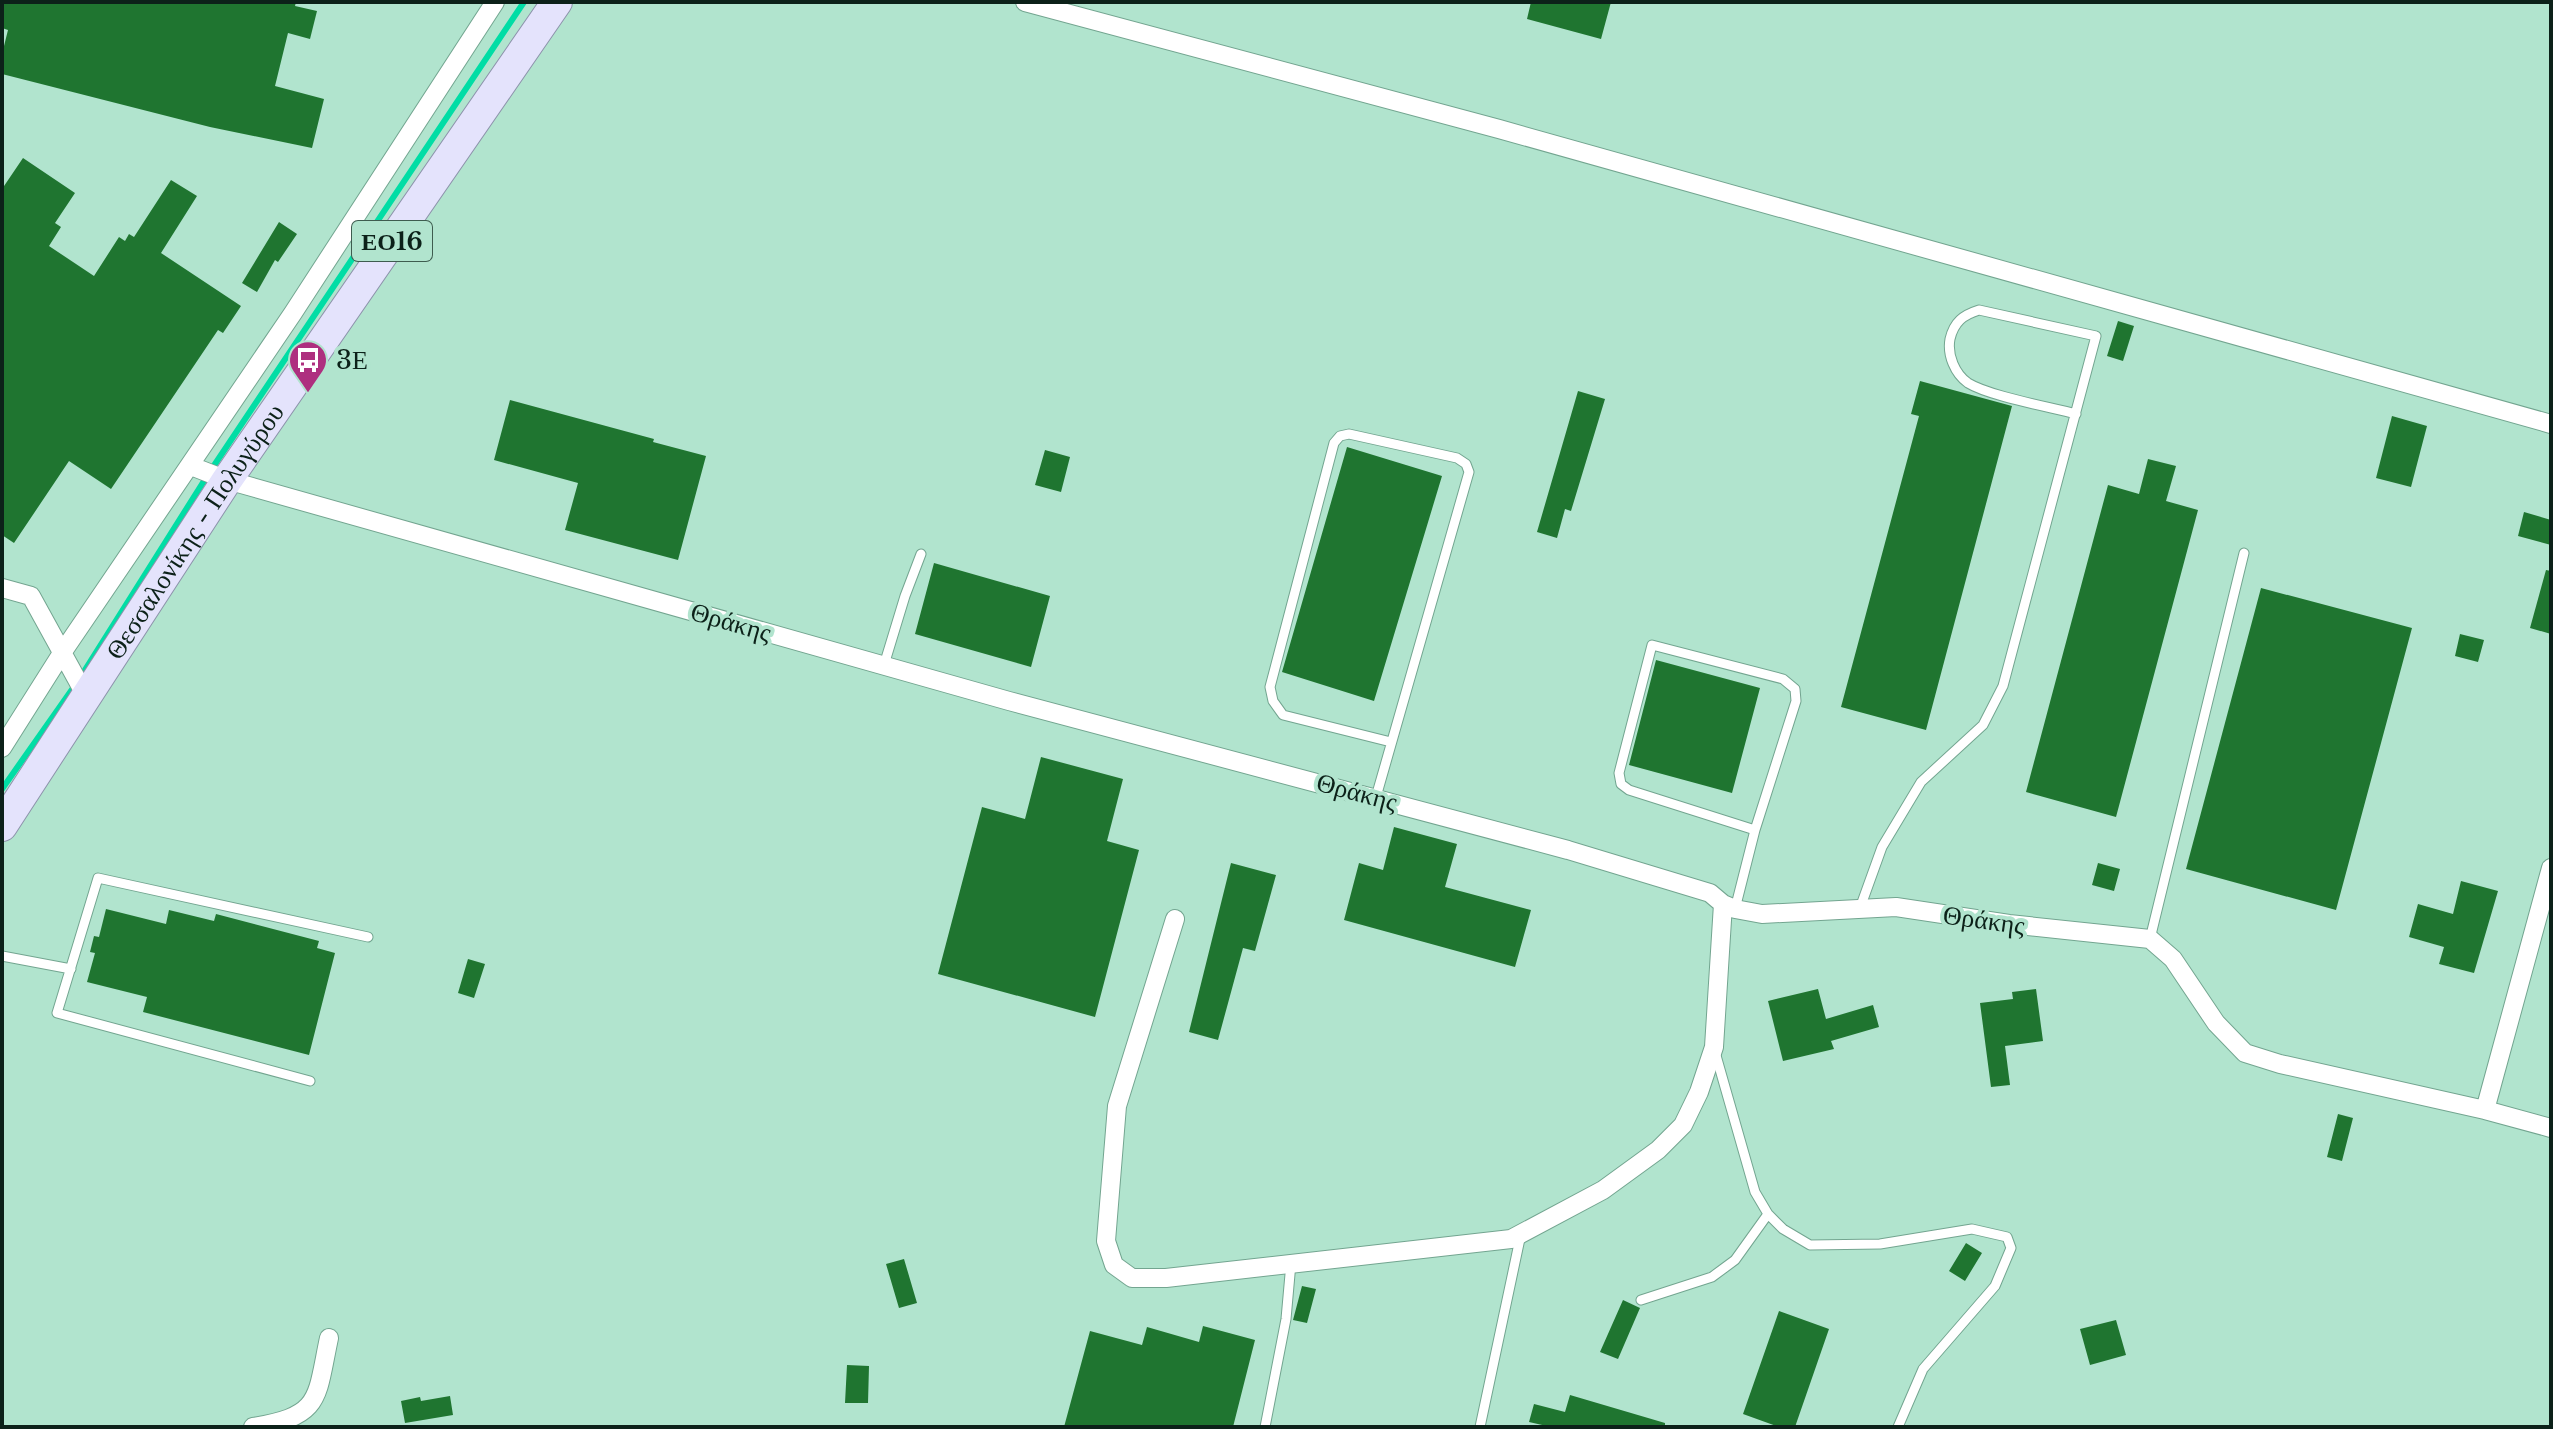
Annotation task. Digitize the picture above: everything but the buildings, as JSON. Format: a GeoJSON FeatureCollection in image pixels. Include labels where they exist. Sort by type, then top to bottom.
{"type":"FeatureCollection","features":[{"type":"Feature","properties":{"kind":"main road","name":"Θεσσαλονίκης - Πολυγύρου"},"geometry":{"type":"LineString","coordinates":[[2,826],[227,480],[557,2]]}},
{"type":"Feature","properties":{"kind":"street"},"geometry":{"type":"LineString","coordinates":[[2,748],[495,2]]}},
{"type":"Feature","properties":{"kind":"street"},"geometry":{"type":"LineString","coordinates":[[1025,2],[1515,133],[2551,424]]}},
{"type":"Feature","properties":{"kind":"street","name":"Θράκης"},"geometry":{"type":"LineString","coordinates":[[191,466],[227,480],[884,665],[1568,850],[1710,893],[1729,906],[1762,914],[1896,907],[2009,924],[2150,939]]}},
{"type":"Feature","properties":{"kind":"street"},"geometry":{"type":"LineString","coordinates":[[2,588],[31,596],[86,696]]}},
{"type":"Feature","properties":{"kind":"street"},"geometry":{"type":"LineString","coordinates":[[2485,1110],[2551,868]]}},
{"type":"Feature","properties":{"kind":"street"},"geometry":{"type":"LineString","coordinates":[[1175,919],[1117,1106],[1106,1241],[1114,1265],[1132,1278],[1166,1278],[1511,1239],[1603,1190],[1658,1150],[1683,1125],[1699,1092],[1714,1047],[1729,906]]}},
{"type":"Feature","properties":{"kind":"street"},"geometry":{"type":"LineString","coordinates":[[2150,939],[2173,959],[2216,1023],[2245,1053],[2551,1128]]}},
{"type":"Feature","properties":{"kind":"street"},"geometry":{"type":"LineString","coordinates":[[253,1427],[284,1422],[302,1414],[318,1393],[329,1338]]}},
{"type":"Feature","properties":{"kind":"lane"},"geometry":{"type":"LineString","coordinates":[[1860,908],[1882,847],[1921,782],[1983,725],[2003,686],[2076,414],[2096,336],[1979,310],[1966,314],[1958,321],[1949,346],[1957,372],[1969,383],[2076,414]]}},
{"type":"Feature","properties":{"kind":"lane"},"geometry":{"type":"LineString","coordinates":[[1376,797],[1469,472],[1466,464],[1457,458],[1349,434],[1340,436],[1334,443],[1270,687],[1273,701],[1283,715],[1391,742]]}},
{"type":"Feature","properties":{"kind":"lane"},"geometry":{"type":"LineString","coordinates":[[2150,939],[2244,553]]}},
{"type":"Feature","properties":{"kind":"lane"},"geometry":{"type":"LineString","coordinates":[[884,665],[921,554]]}},
{"type":"Feature","properties":{"kind":"lane"},"geometry":{"type":"LineString","coordinates":[[1729,906],[1755,830],[1796,701],[1795,689],[1783,679],[1652,645],[1619,773],[1621,784],[1629,790],[1755,830]]}},
{"type":"Feature","properties":{"kind":"lane"},"geometry":{"type":"LineString","coordinates":[[310,1081],[57,1013],[98,878],[368,937]]}},
{"type":"Feature","properties":{"kind":"lane"},"geometry":{"type":"LineString","coordinates":[[2,956],[71,969]]}},
{"type":"Feature","properties":{"kind":"lane"},"geometry":{"type":"LineString","coordinates":[[1714,1047],[1755,1192],[1768,1214],[1783,1229],[1810,1245],[1880,1244],[1972,1229],[2007,1237],[2011,1248],[1995,1286],[1923,1369],[1898,1427]]}},
{"type":"Feature","properties":{"kind":"lane"},"geometry":{"type":"LineString","coordinates":[[1641,1300],[1712,1277],[1735,1260],[1768,1214]]}},
{"type":"Feature","properties":{"kind":"lane"},"geometry":{"type":"LineString","coordinates":[[1480,1427],[1521,1234]]}},
{"type":"Feature","properties":{"kind":"lane"},"geometry":{"type":"LineString","coordinates":[[1265,1427],[1286,1319],[1291,1263]]}},
{"type":"Feature","properties":{"kind":"waterway"},"geometry":{"type":"LineString","coordinates":[[2,789],[78,681],[209,473],[524,2]]}},
{"type":"Feature","properties":{"kind":"place","name":"3Ε"},"geometry":{"type":"Point","coordinates":[308,394]}}]}
